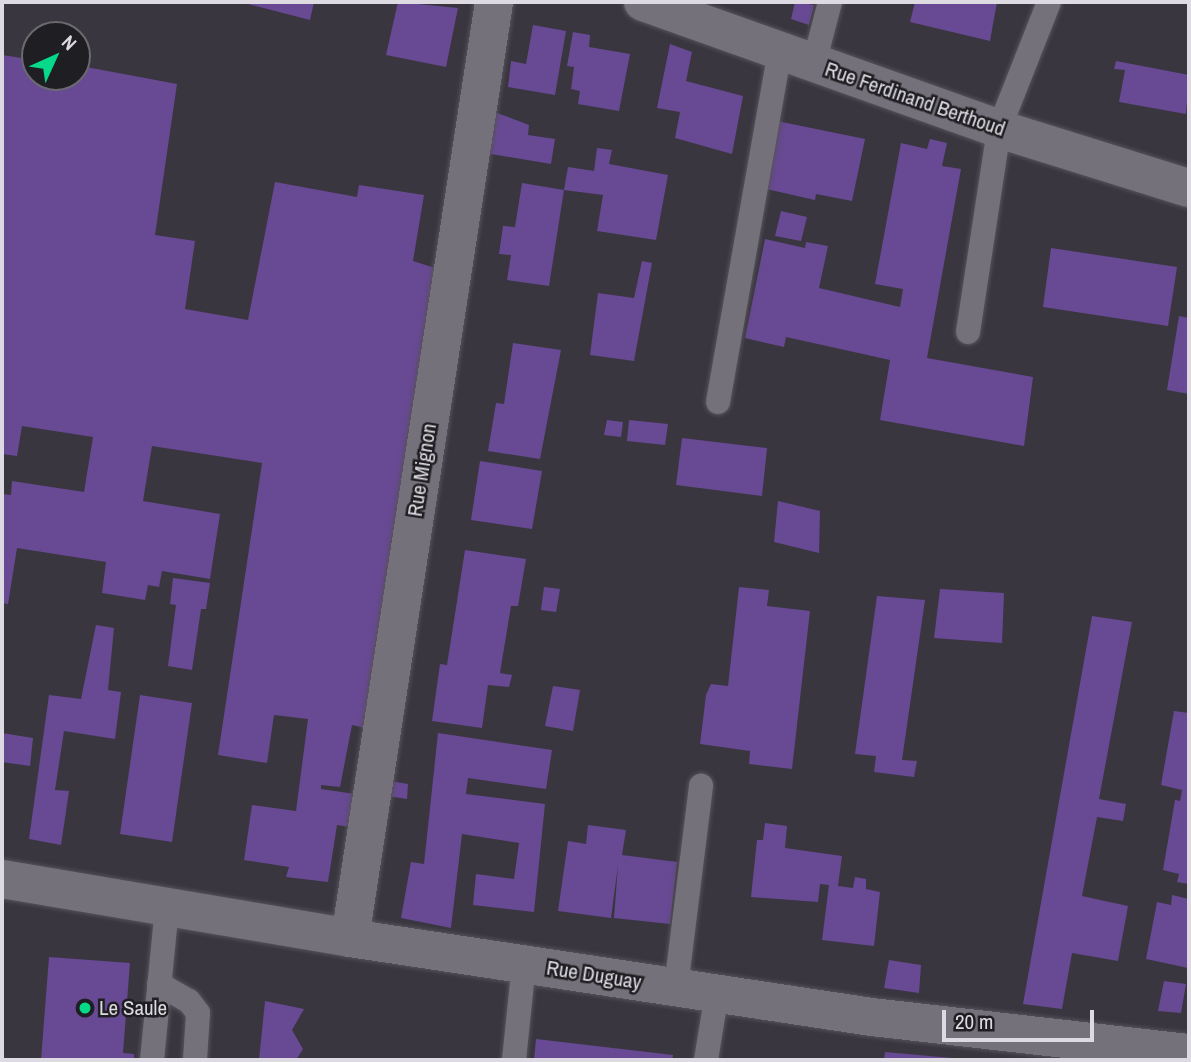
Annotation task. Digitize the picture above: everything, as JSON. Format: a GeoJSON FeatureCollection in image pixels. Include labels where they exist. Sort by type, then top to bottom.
{"type":"FeatureCollection","features":[{"type":"Feature","properties":{"kind":"street","name":"Rue Mignon"},"geometry":{"type":"LineString","coordinates":[[350,938],[494,2]]}},
{"type":"Feature","properties":{"kind":"street","name":"Rue Ferdinand Berthoud"},"geometry":{"type":"LineString","coordinates":[[643,2],[696,11],[797,56],[999,129],[1189,188]]}},
{"type":"Feature","properties":{"kind":"street","name":"Rue Duguay"},"geometry":{"type":"LineString","coordinates":[[3,888],[166,907],[350,938],[872,1017],[1189,1053]]}},
{"type":"Feature","properties":{"kind":"lane"},"geometry":{"type":"LineString","coordinates":[[718,402],[797,56],[830,2]]}},
{"type":"Feature","properties":{"kind":"lane"},"geometry":{"type":"LineString","coordinates":[[968,332],[999,129],[1049,2]]}},
{"type":"Feature","properties":{"kind":"lane"},"geometry":{"type":"LineString","coordinates":[[676,987],[701,786]]}},
{"type":"Feature","properties":{"kind":"lane"},"geometry":{"type":"LineString","coordinates":[[152,1060],[166,907]]}},
{"type":"Feature","properties":{"kind":"lane"},"geometry":{"type":"LineString","coordinates":[[514,1060],[524,964]]}},
{"type":"Feature","properties":{"kind":"lane"},"geometry":{"type":"LineString","coordinates":[[159,984],[189,1002],[198,1013],[195,1060]]}},
{"type":"Feature","properties":{"kind":"lane"},"geometry":{"type":"LineString","coordinates":[[706,1060],[717,993]]}},
{"type":"Feature","properties":{"kind":"building"},"geometry":{"type":"Polygon","coordinates":[[[240,2],[314,2],[310,20],[240,2]]]}},
{"type":"Feature","properties":{"kind":"building"},"geometry":{"type":"Polygon","coordinates":[[[398,2],[458,8],[446,67],[386,55],[398,2]]]}},
{"type":"Feature","properties":{"kind":"building"},"geometry":{"type":"Polygon","coordinates":[[[795,2],[814,5],[809,25],[791,19],[795,2]]]}},
{"type":"Feature","properties":{"kind":"building"},"geometry":{"type":"Polygon","coordinates":[[[915,2],[997,2],[990,41],[910,22],[915,2]]]}},
{"type":"Feature","properties":{"kind":"building"},"geometry":{"type":"Polygon","coordinates":[[[533,25],[566,31],[555,95],[508,87],[511,61],[526,64],[533,25]]]}},
{"type":"Feature","properties":{"kind":"building"},"geometry":{"type":"Polygon","coordinates":[[[573,32],[590,35],[589,47],[630,54],[619,111],[578,104],[580,91],[571,89],[574,67],[567,66],[573,32]]]}},
{"type":"Feature","properties":{"kind":"building"},"geometry":{"type":"Polygon","coordinates":[[[670,44],[692,52],[686,81],[743,96],[732,154],[675,138],[680,112],[657,108],[670,44]]]}},
{"type":"Feature","properties":{"kind":"building"},"geometry":{"type":"Polygon","coordinates":[[[2,55],[21,58],[21,91],[91,91],[91,68],[177,84],[155,235],[195,241],[185,309],[248,320],[275,182],[357,197],[359,185],[424,195],[413,261],[435,268],[365,728],[352,725],[340,787],[321,785],[321,789],[355,794],[350,827],[337,825],[328,882],[286,877],[289,867],[244,860],[252,805],[296,811],[308,719],[274,715],[267,763],[218,755],[262,463],[152,446],[143,501],[220,514],[210,579],[162,571],[159,587],[148,585],[145,600],[102,593],[106,562],[17,548],[8,604],[2,603],[2,494],[11,495],[12,481],[84,492],[93,437],[22,426],[17,456],[2,454],[2,55]]]}},
{"type":"Feature","properties":{"kind":"building"},"geometry":{"type":"Polygon","coordinates":[[[1116,61],[1189,75],[1186,114],[1119,102],[1125,70],[1114,69],[1116,61]]]}},
{"type":"Feature","properties":{"kind":"building"},"geometry":{"type":"Polygon","coordinates":[[[492,111],[529,125],[528,135],[555,139],[551,164],[485,153],[492,111]]]}},
{"type":"Feature","properties":{"kind":"building"},"geometry":{"type":"Polygon","coordinates":[[[772,120],[865,139],[852,201],[816,194],[815,200],[758,187],[772,120]]]}},
{"type":"Feature","properties":{"kind":"building"},"geometry":{"type":"Polygon","coordinates":[[[930,139],[947,143],[942,166],[961,169],[927,358],[1033,377],[1024,446],[880,420],[890,360],[786,337],[784,347],[745,338],[765,239],[805,248],[806,242],[828,246],[819,288],[900,307],[903,289],[875,284],[901,143],[927,149],[930,139]]]}},
{"type":"Feature","properties":{"kind":"building"},"geometry":{"type":"Polygon","coordinates":[[[597,148],[612,150],[609,164],[668,175],[656,240],[597,231],[603,195],[564,190],[568,167],[594,171],[597,148]]]}},
{"type":"Feature","properties":{"kind":"building"},"geometry":{"type":"Polygon","coordinates":[[[522,183],[564,190],[549,286],[507,280],[511,255],[499,254],[503,226],[515,227],[522,183]]]}},
{"type":"Feature","properties":{"kind":"building"},"geometry":{"type":"Polygon","coordinates":[[[781,211],[807,217],[801,241],[775,236],[781,211]]]}},
{"type":"Feature","properties":{"kind":"building"},"geometry":{"type":"Polygon","coordinates":[[[1051,248],[1177,267],[1168,326],[1043,307],[1051,248]]]}},
{"type":"Feature","properties":{"kind":"building"},"geometry":{"type":"Polygon","coordinates":[[[642,261],[652,263],[634,361],[590,355],[598,293],[634,298],[642,261]]]}},
{"type":"Feature","properties":{"kind":"building"},"geometry":{"type":"Polygon","coordinates":[[[1179,316],[1189,318],[1189,394],[1167,390],[1179,316]]]}},
{"type":"Feature","properties":{"kind":"building"},"geometry":{"type":"Polygon","coordinates":[[[513,343],[561,350],[540,459],[488,451],[496,403],[504,404],[513,343]]]}},
{"type":"Feature","properties":{"kind":"building"},"geometry":{"type":"Polygon","coordinates":[[[607,420],[623,422],[621,437],[604,435],[607,420]]]}},
{"type":"Feature","properties":{"kind":"building"},"geometry":{"type":"Polygon","coordinates":[[[629,420],[668,424],[665,445],[627,441],[629,420]]]}},
{"type":"Feature","properties":{"kind":"building"},"geometry":{"type":"Polygon","coordinates":[[[682,438],[767,448],[762,496],[676,485],[682,438]]]}},
{"type":"Feature","properties":{"kind":"building"},"geometry":{"type":"Polygon","coordinates":[[[480,461],[542,471],[532,529],[471,520],[480,461]]]}},
{"type":"Feature","properties":{"kind":"building"},"geometry":{"type":"Polygon","coordinates":[[[778,501],[820,511],[819,553],[774,542],[778,501]]]}},
{"type":"Feature","properties":{"kind":"building"},"geometry":{"type":"Polygon","coordinates":[[[465,550],[526,559],[518,606],[511,606],[500,673],[512,675],[509,687],[488,685],[482,728],[432,721],[440,664],[447,665],[465,550]]]}},
{"type":"Feature","properties":{"kind":"building"},"geometry":{"type":"Polygon","coordinates":[[[173,578],[210,583],[206,609],[201,609],[192,670],[168,666],[176,605],[170,604],[173,578]]]}},
{"type":"Feature","properties":{"kind":"building"},"geometry":{"type":"Polygon","coordinates":[[[544,587],[560,589],[556,612],[541,610],[544,587]]]}},
{"type":"Feature","properties":{"kind":"building"},"geometry":{"type":"Polygon","coordinates":[[[739,587],[769,590],[767,606],[810,611],[792,769],[749,764],[750,751],[700,744],[706,695],[711,684],[728,686],[739,587]]]}},
{"type":"Feature","properties":{"kind":"building"},"geometry":{"type":"Polygon","coordinates":[[[940,589],[1004,593],[1002,643],[934,638],[940,589]]]}},
{"type":"Feature","properties":{"kind":"building"},"geometry":{"type":"Polygon","coordinates":[[[877,596],[925,600],[902,760],[917,761],[914,777],[874,772],[876,756],[855,754],[877,596]]]}},
{"type":"Feature","properties":{"kind":"building"},"geometry":{"type":"Polygon","coordinates":[[[1092,616],[1132,622],[1099,799],[1126,804],[1123,821],[1097,817],[1082,896],[1128,906],[1118,961],[1072,953],[1062,1009],[1023,1004],[1092,616]]]}},
{"type":"Feature","properties":{"kind":"building"},"geometry":{"type":"Polygon","coordinates":[[[96,625],[114,628],[108,690],[121,692],[115,739],[64,731],[55,790],[69,791],[61,845],[29,839],[49,695],[81,699],[96,625]]]}},
{"type":"Feature","properties":{"kind":"building"},"geometry":{"type":"Polygon","coordinates":[[[553,686],[580,690],[573,731],[545,726],[553,686]]]}},
{"type":"Feature","properties":{"kind":"building"},"geometry":{"type":"Polygon","coordinates":[[[140,695],[192,703],[172,842],[120,834],[140,695]]]}},
{"type":"Feature","properties":{"kind":"building"},"geometry":{"type":"Polygon","coordinates":[[[1174,711],[1189,713],[1189,884],[1177,882],[1179,874],[1163,870],[1175,800],[1180,801],[1182,790],[1161,785],[1174,711]]]}},
{"type":"Feature","properties":{"kind":"building"},"geometry":{"type":"Polygon","coordinates":[[[2,733],[33,738],[30,766],[2,762],[2,733]]]}},
{"type":"Feature","properties":{"kind":"building"},"geometry":{"type":"Polygon","coordinates":[[[438,733],[552,750],[546,789],[468,778],[466,794],[545,804],[534,912],[473,905],[476,874],[514,879],[519,843],[462,834],[451,928],[401,918],[411,862],[424,864],[438,733]]]}},
{"type":"Feature","properties":{"kind":"building"},"geometry":{"type":"Polygon","coordinates":[[[390,781],[408,784],[407,799],[388,796],[390,781]]]}},
{"type":"Feature","properties":{"kind":"building"},"geometry":{"type":"Polygon","coordinates":[[[765,823],[787,826],[785,848],[842,856],[838,886],[853,888],[855,877],[866,879],[866,889],[880,892],[874,946],[822,940],[829,885],[820,884],[818,902],[751,897],[757,840],[763,840],[765,823]]]}},
{"type":"Feature","properties":{"kind":"building"},"geometry":{"type":"Polygon","coordinates":[[[588,825],[626,830],[622,855],[677,862],[670,924],[614,918],[618,865],[611,918],[558,911],[568,841],[586,844],[588,825]]]}},
{"type":"Feature","properties":{"kind":"building"},"geometry":{"type":"Polygon","coordinates":[[[1172,895],[1189,899],[1188,968],[1146,959],[1157,902],[1171,905],[1172,895]]]}},
{"type":"Feature","properties":{"kind":"building","name":"Le Saule"},"geometry":{"type":"Polygon","coordinates":[[[49,957],[130,963],[123,1053],[134,1054],[134,1060],[41,1060],[49,957]]]}},
{"type":"Feature","properties":{"kind":"building"},"geometry":{"type":"Polygon","coordinates":[[[889,960],[921,965],[919,993],[884,988],[889,960]]]}},
{"type":"Feature","properties":{"kind":"building"},"geometry":{"type":"Polygon","coordinates":[[[1164,981],[1186,984],[1181,1013],[1158,1011],[1164,981]]]}},
{"type":"Feature","properties":{"kind":"building"},"geometry":{"type":"Polygon","coordinates":[[[265,1001],[304,1009],[292,1030],[303,1049],[296,1060],[259,1060],[265,1001]]]}},
{"type":"Feature","properties":{"kind":"building"},"geometry":{"type":"Polygon","coordinates":[[[536,1039],[673,1055],[672,1060],[534,1060],[536,1039]]]}},
{"type":"Feature","properties":{"kind":"building"},"geometry":{"type":"Polygon","coordinates":[[[885,1052],[952,1058],[952,1060],[884,1060],[885,1052]]]}},
{"type":"Feature","properties":{"kind":"place","name":"Le Saule"},"geometry":{"type":"Point","coordinates":[85,1008]}}]}
